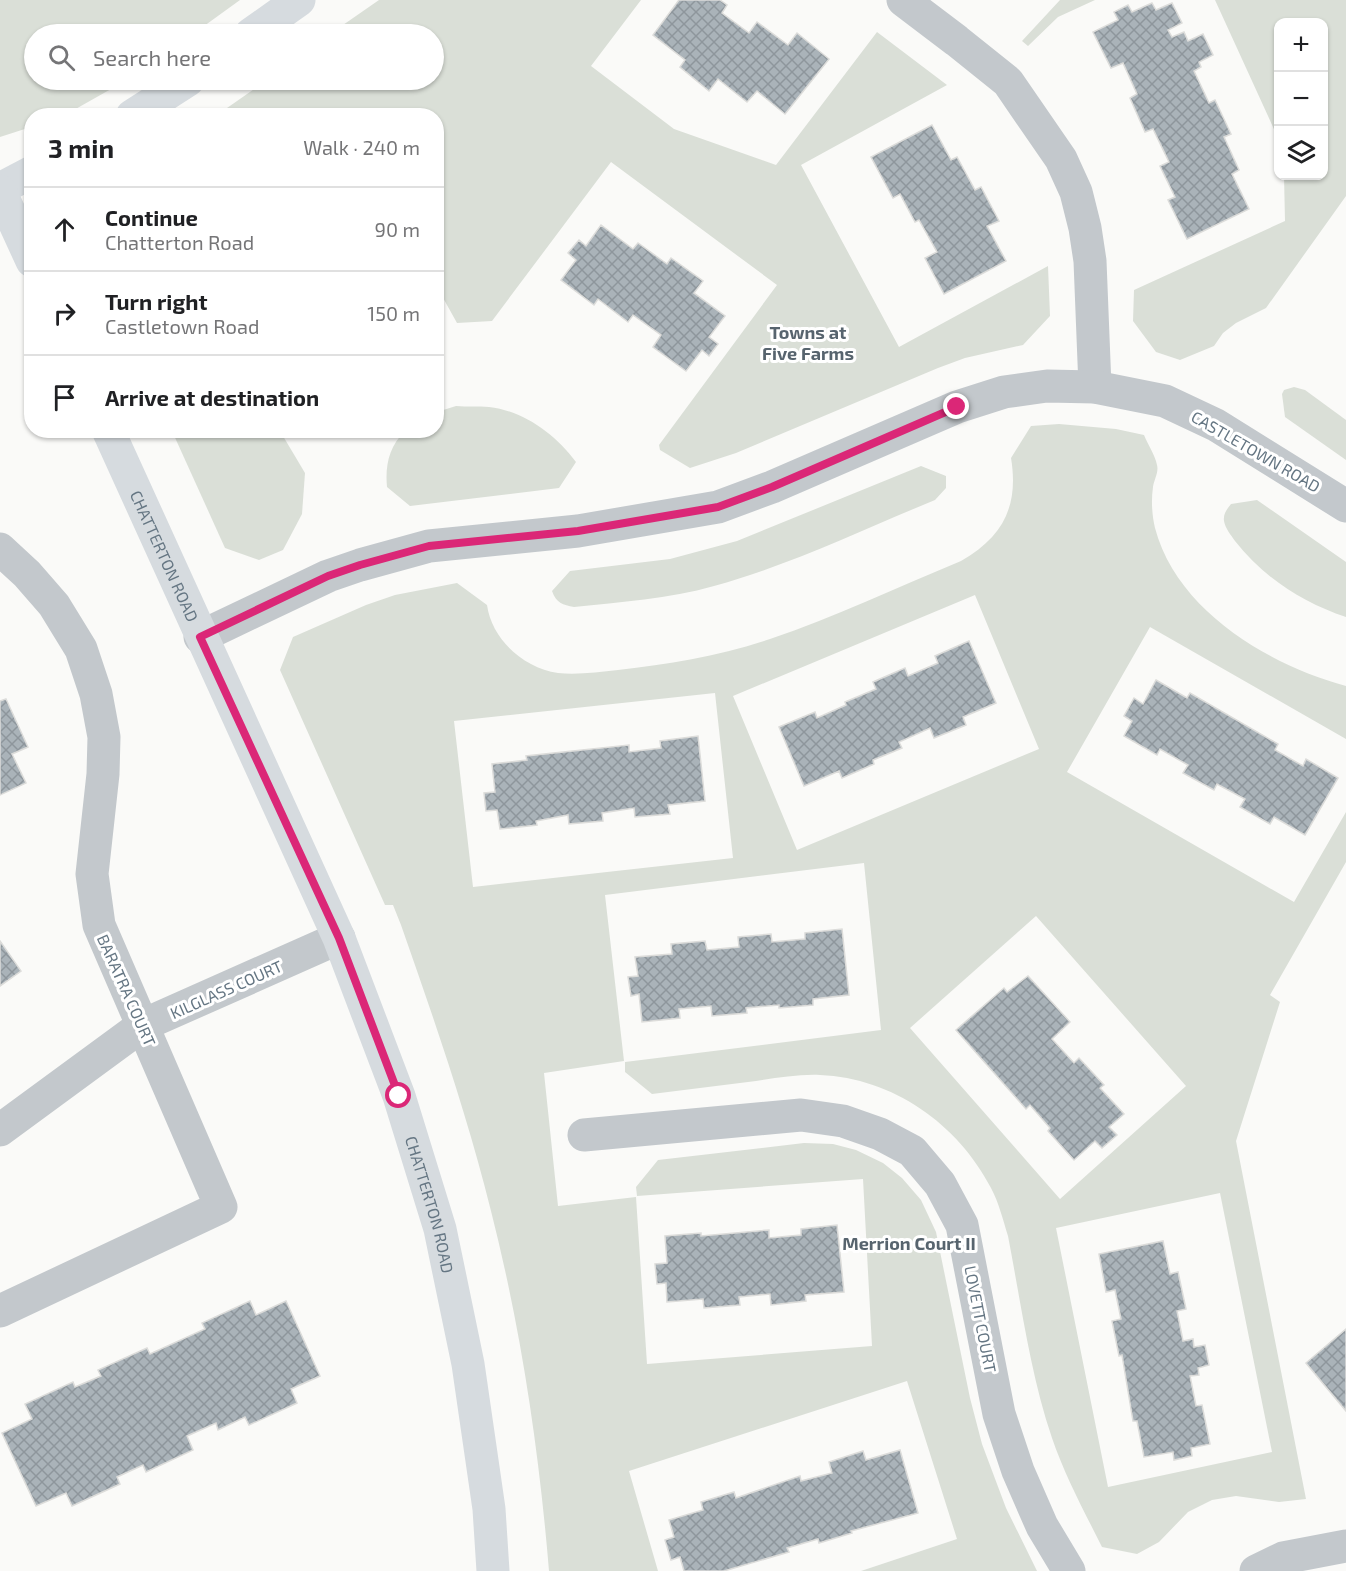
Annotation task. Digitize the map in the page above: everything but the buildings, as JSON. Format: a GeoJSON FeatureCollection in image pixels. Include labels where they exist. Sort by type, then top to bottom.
{"type":"FeatureCollection","features":[{"type":"Feature","properties":{"kind":"street"},"geometry":{"type":"LineString","coordinates":[[265,24],[299,0]]}},
{"type":"Feature","properties":{"kind":"street"},"geometry":{"type":"LineString","coordinates":[[903,0],[1008,82],[1061,159],[1076,192],[1089,250],[1095,387]]}},
{"type":"Feature","properties":{"kind":"street"},"geometry":{"type":"LineString","coordinates":[[144,108],[172,90]]}},
{"type":"Feature","properties":{"kind":"street"},"geometry":{"type":"LineString","coordinates":[[24,176],[0,190],[24,243]]}},
{"type":"Feature","properties":{"kind":"street","name":"CASTLETOWN ROAD"},"geometry":{"type":"LineString","coordinates":[[200,637],[328,576],[360,565],[429,546],[578,531],[718,507],[772,487],[957,407],[1004,392],[1047,386],[1095,387],[1165,401],[1216,424],[1346,506]]}},
{"type":"Feature","properties":{"kind":"street","name":"CHATTERTON ROAD"},"geometry":{"type":"LineString","coordinates":[[112,438],[200,637],[339,938],[399,1096],[440,1229],[468,1364],[489,1509],[493,1571]]}},
{"type":"Feature","properties":{"kind":"street","name":"BARATRA COURT"},"geometry":{"type":"LineString","coordinates":[[0,549],[27,574],[54,605],[81,649],[96,694],[104,737],[103,774],[92,874],[99,925],[221,1207],[0,1311]]}},
{"type":"Feature","properties":{"kind":"street","name":"KILGLASS COURT"},"geometry":{"type":"LineString","coordinates":[[0,1130],[143,1025],[339,938]]}},
{"type":"Feature","properties":{"kind":"street","name":"LOVETT COURT"},"geometry":{"type":"LineString","coordinates":[[584,1135],[801,1115],[843,1121],[880,1134],[912,1151],[940,1184],[962,1225],[999,1414],[1018,1471],[1042,1526],[1069,1571]]}},
{"type":"Feature","properties":{"kind":"street"},"geometry":{"type":"LineString","coordinates":[[1256,1571],[1283,1558],[1346,1546]]}},
{"type":"Feature","properties":{"kind":"shaded area"},"geometry":{"type":"Polygon","coordinates":[[[0,0],[240,0],[207,24],[24,24],[24,90],[109,90],[77,108],[24,108],[24,129],[0,137],[0,0]]]}},
{"type":"Feature","properties":{"kind":"shaded area"},"geometry":{"type":"Polygon","coordinates":[[[379,0],[641,0],[591,66],[674,129],[776,165],[877,32],[947,85],[801,165],[899,347],[1048,266],[1050,316],[1023,345],[965,358],[736,453],[690,468],[660,450],[659,445],[777,285],[611,162],[492,321],[457,323],[444,300],[444,108],[227,108],[253,90],[444,90],[444,24],[344,24],[379,0]]]}},
{"type":"Feature","properties":{"kind":"shaded area"},"geometry":{"type":"Polygon","coordinates":[[[1060,0],[1095,0],[1058,17],[1028,46],[1022,41],[1060,0]]]}},
{"type":"Feature","properties":{"kind":"shaded area"},"geometry":{"type":"Polygon","coordinates":[[[1215,0],[1346,0],[1346,196],[1266,308],[1236,323],[1223,333],[1214,346],[1180,360],[1156,352],[1133,321],[1134,290],[1285,221],[1284,180],[1328,180],[1328,18],[1274,18],[1274,129],[1215,0]]]}},
{"type":"Feature","properties":{"kind":"shaded area"},"geometry":{"type":"Polygon","coordinates":[[[1294,387],[1305,390],[1346,420],[1346,460],[1285,417],[1282,394],[1284,390],[1294,387]]]}},
{"type":"Feature","properties":{"kind":"shaded area"},"geometry":{"type":"Polygon","coordinates":[[[456,406],[489,407],[514,413],[538,425],[576,462],[559,488],[410,506],[387,487],[388,464],[392,450],[399,438],[444,438],[444,410],[456,406]]]}},
{"type":"Feature","properties":{"kind":"shaded area"},"geometry":{"type":"Polygon","coordinates":[[[1059,424],[1116,429],[1144,435],[1155,458],[1157,468],[1152,497],[1155,528],[1166,558],[1183,585],[1205,609],[1258,649],[1317,677],[1346,686],[1346,739],[1150,627],[1067,772],[1294,902],[1346,812],[1346,862],[1270,995],[1280,1002],[1236,1141],[1306,1499],[1279,1502],[1236,1496],[1212,1500],[1188,1512],[1159,1542],[1137,1554],[1102,1547],[1063,1466],[1044,1413],[1008,1236],[999,1206],[977,1165],[942,1125],[897,1095],[847,1078],[820,1075],[793,1076],[652,1094],[625,1072],[625,1062],[881,1030],[864,863],[605,895],[624,1061],[544,1073],[558,1206],[636,1197],[647,1364],[872,1346],[863,1179],[637,1196],[636,1187],[658,1160],[804,1143],[833,1144],[856,1150],[883,1163],[902,1178],[921,1200],[936,1232],[970,1398],[982,1444],[1006,1508],[1037,1571],[861,1571],[957,1539],[907,1381],[629,1471],[658,1571],[549,1571],[528,1390],[502,1255],[482,1175],[426,996],[393,905],[385,905],[280,670],[293,637],[395,595],[457,583],[487,605],[495,630],[522,659],[545,670],[558,673],[588,673],[656,665],[714,655],[751,645],[842,612],[961,561],[976,552],[988,542],[1005,518],[1012,491],[1011,458],[1031,426],[1059,424]],[[975,595],[733,696],[797,850],[1039,749],[975,595]],[[715,693],[454,721],[473,887],[733,858],[715,693]],[[1036,916],[910,1028],[1060,1199],[1186,1086],[1036,916]],[[1220,1193],[1056,1228],[1108,1487],[1272,1452],[1220,1193]]]}},
{"type":"Feature","properties":{"kind":"shaded area"},"geometry":{"type":"Polygon","coordinates":[[[175,438],[284,438],[305,473],[302,514],[283,550],[259,560],[225,548],[175,438]]]}},
{"type":"Feature","properties":{"kind":"shaded area"},"geometry":{"type":"Polygon","coordinates":[[[921,466],[946,476],[946,488],[935,500],[742,578],[680,594],[574,607],[560,603],[552,591],[570,571],[670,559],[737,541],[921,466]]]}},
{"type":"Feature","properties":{"kind":"shaded area"},"geometry":{"type":"Polygon","coordinates":[[[1257,500],[1346,562],[1346,617],[1314,604],[1285,587],[1258,566],[1235,541],[1225,524],[1226,512],[1231,504],[1257,500]]]}},
{"type":"Feature","properties":{"kind":"district","name":"Towns at Five Farms"},"geometry":{"type":"Point","coordinates":[808,342]}},
{"type":"Feature","properties":{"kind":"district","name":"Merrion Court II"},"geometry":{"type":"Point","coordinates":[909,1243]}},
{"type":"Feature","properties":{"kind":"route"},"geometry":{"type":"LineString","coordinates":[[399,1096],[339,938],[200,637],[328,576],[429,546],[578,531],[718,507],[772,487],[957,407]]}}]}
